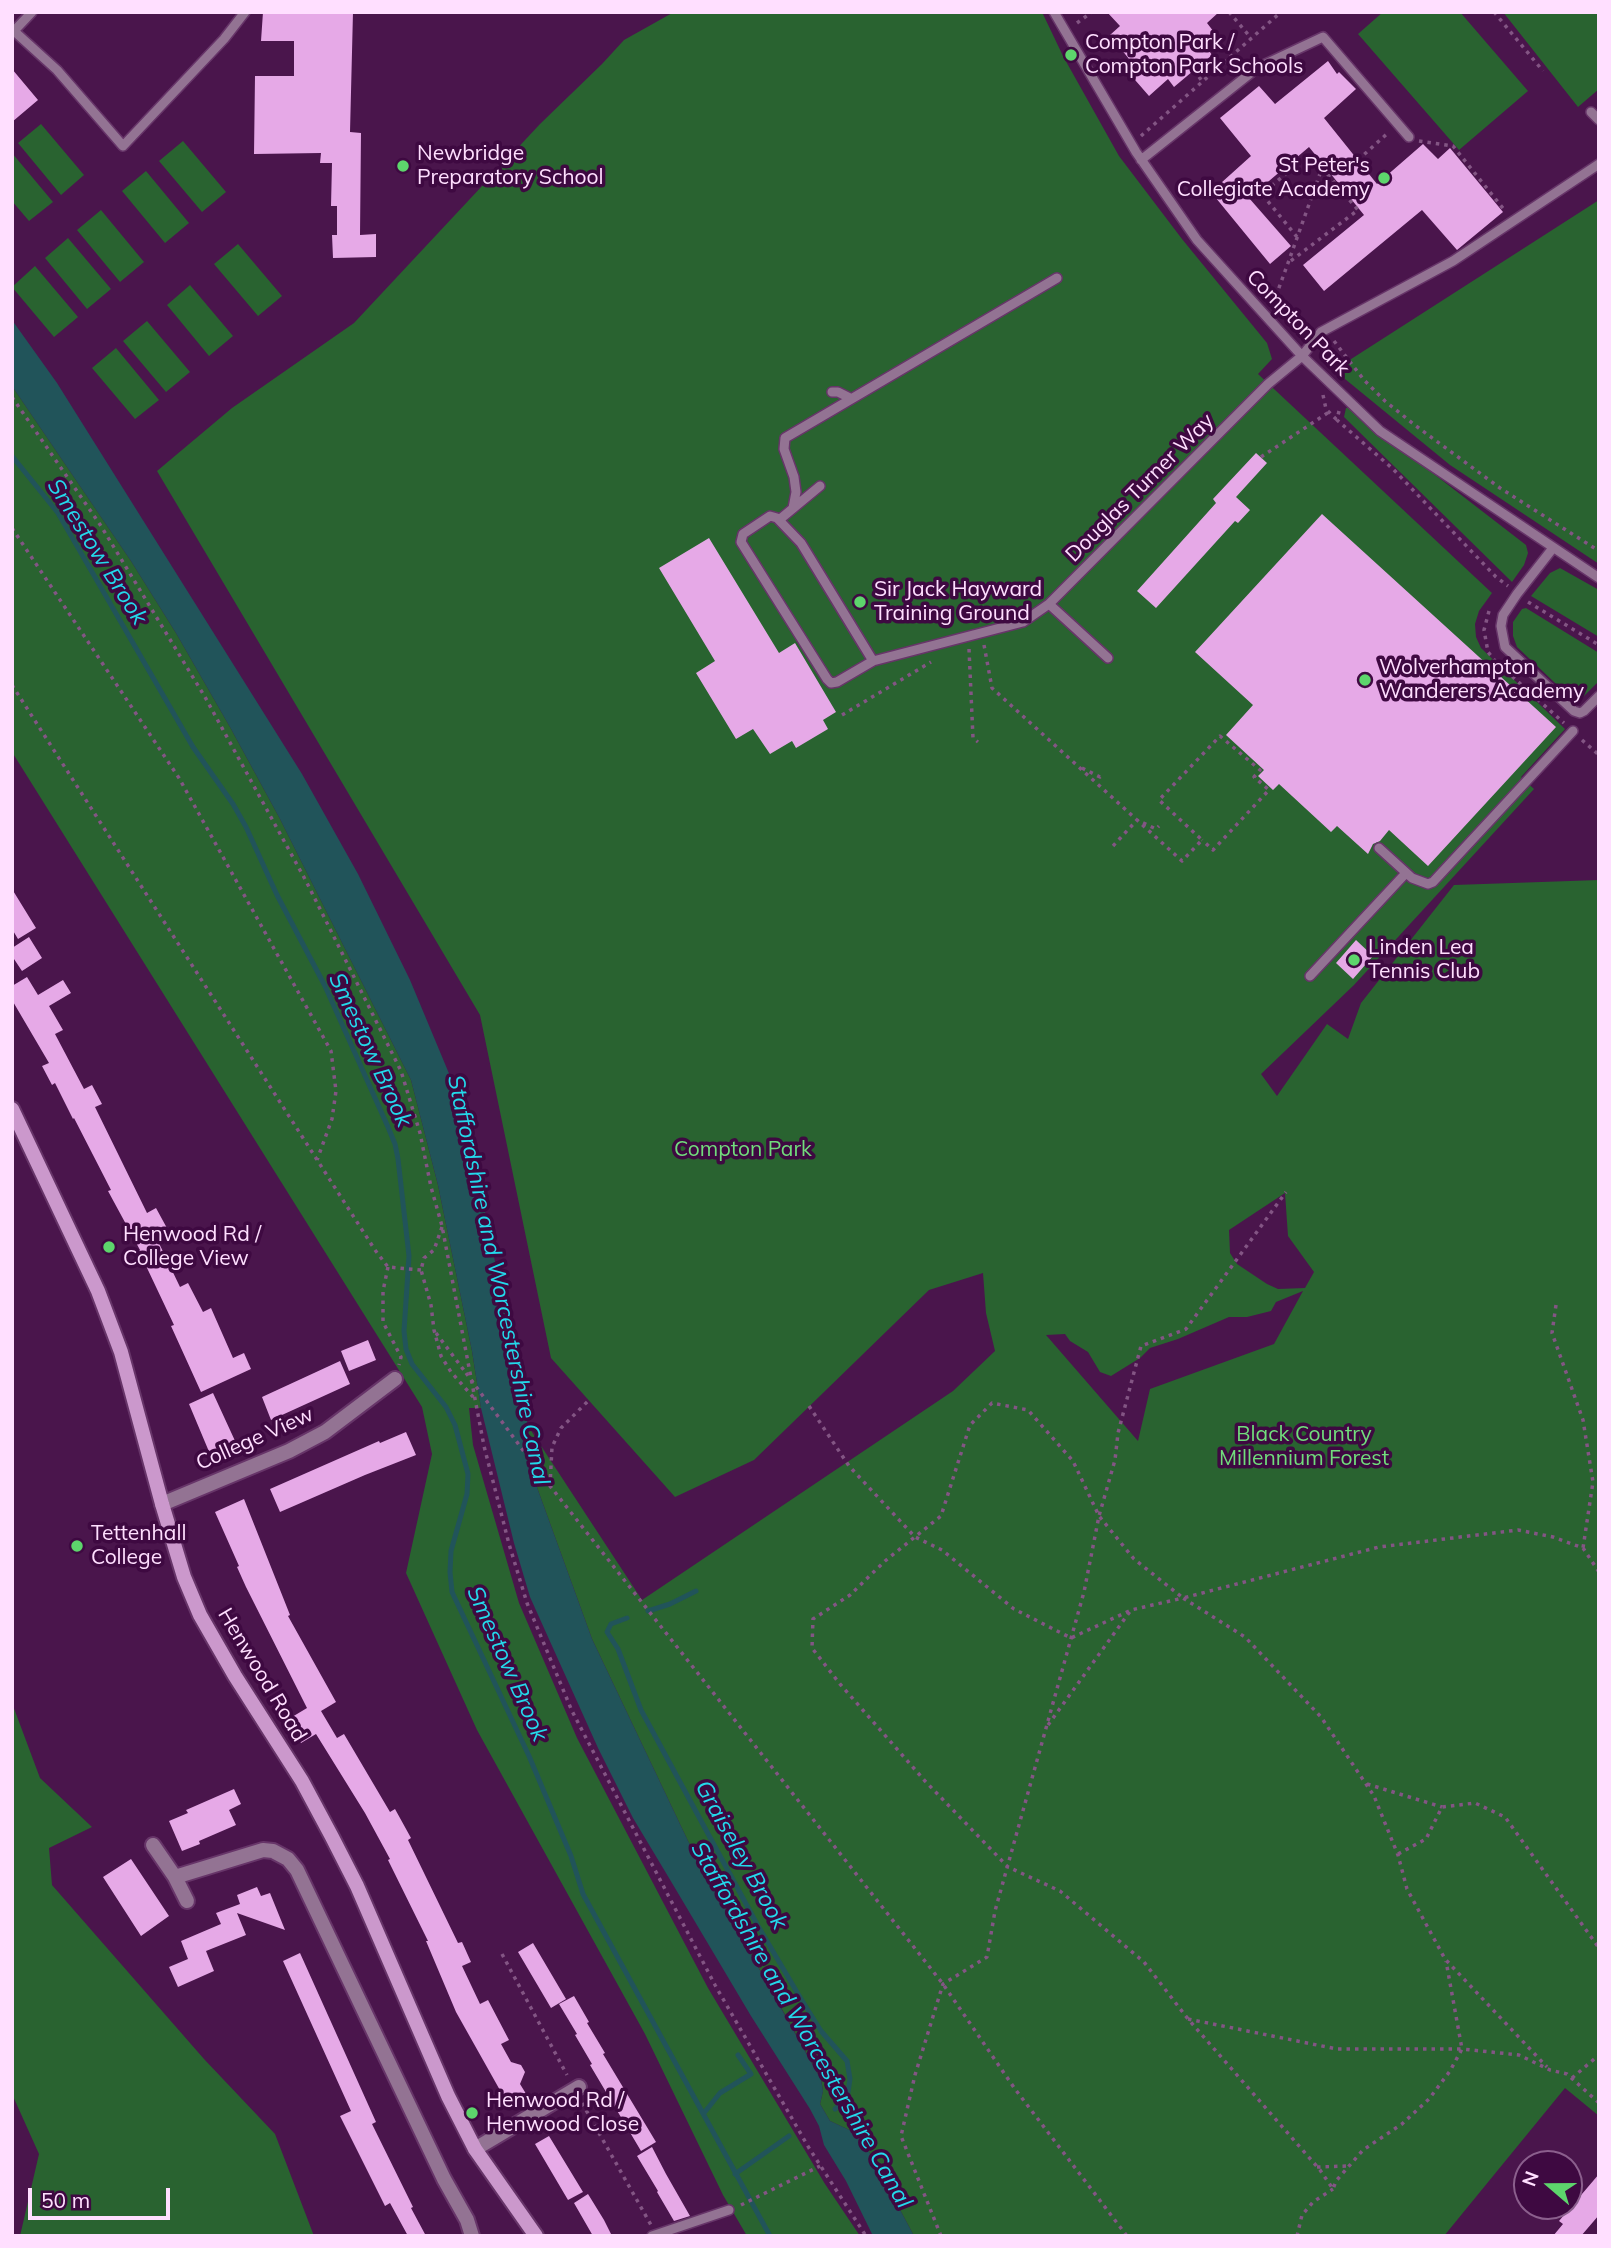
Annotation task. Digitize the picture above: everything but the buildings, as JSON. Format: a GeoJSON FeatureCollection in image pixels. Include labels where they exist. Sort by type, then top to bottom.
{"type":"FeatureCollection","features":[{"type":"Feature","properties":{"kind":"main road","name":"Henwood Road"},"geometry":{"type":"LineString","coordinates":[[12,1109],[98,1291],[121,1352],[162,1504],[184,1577],[200,1615],[235,1676],[302,1781],[332,1836],[357,1886],[448,2096],[475,2149],[536,2236]]}},
{"type":"Feature","properties":{"kind":"street","name":"College View"},"geometry":{"type":"LineString","coordinates":[[162,1504],[289,1451],[325,1432],[395,1379]]}},
{"type":"Feature","properties":{"kind":"street"},"geometry":{"type":"LineString","coordinates":[[153,1845],[187,1901]]}},
{"type":"Feature","properties":{"kind":"street"},"geometry":{"type":"LineString","coordinates":[[174,1877],[263,1850],[273,1851],[288,1859],[297,1870],[438,2166],[467,2220],[472,2236]]}},
{"type":"Feature","properties":{"kind":"street"},"geometry":{"type":"LineString","coordinates":[[475,2149],[579,2087]]}},
{"type":"Feature","properties":{"kind":"lane"},"geometry":{"type":"LineString","coordinates":[[32,12],[13,31],[57,70],[123,146],[224,39],[245,12]]}},
{"type":"Feature","properties":{"kind":"lane","name":"Compton Park"},"geometry":{"type":"LineString","coordinates":[[1054,12],[1131,144],[1196,240],[1301,356],[1380,431],[1599,578]]}},
{"type":"Feature","properties":{"kind":"lane"},"geometry":{"type":"LineString","coordinates":[[1141,160],[1257,68],[1323,37],[1412,139]]}},
{"type":"Feature","properties":{"kind":"lane"},"geometry":{"type":"LineString","coordinates":[[1591,112],[1599,120]]}},
{"type":"Feature","properties":{"kind":"lane","name":"Douglas Turner Way"},"geometry":{"type":"LineString","coordinates":[[779,520],[770,516],[743,534],[741,542],[831,683],[873,661],[1023,622],[1049,604],[1268,384],[1301,356],[1321,332],[1453,261],[1599,164]]}},
{"type":"Feature","properties":{"kind":"lane"},"geometry":{"type":"LineString","coordinates":[[793,508],[796,492],[794,477],[784,449],[785,438],[1057,278]]}},
{"type":"Feature","properties":{"kind":"lane"},"geometry":{"type":"LineString","coordinates":[[832,392],[838,391],[850,398]]}},
{"type":"Feature","properties":{"kind":"lane"},"geometry":{"type":"LineString","coordinates":[[820,486],[779,520],[801,543],[873,661]]}},
{"type":"Feature","properties":{"kind":"lane"},"geometry":{"type":"LineString","coordinates":[[1553,548],[1503,615],[1502,635],[1505,647],[1574,711],[1584,711],[1599,696]]}},
{"type":"Feature","properties":{"kind":"lane"},"geometry":{"type":"LineString","coordinates":[[1049,604],[1108,658]]}},
{"type":"Feature","properties":{"kind":"lane"},"geometry":{"type":"LineString","coordinates":[[1379,848],[1420,883],[1433,882],[1573,731]]}},
{"type":"Feature","properties":{"kind":"lane"},"geometry":{"type":"LineString","coordinates":[[1310,976],[1406,873]]}},
{"type":"Feature","properties":{"kind":"lane"},"geometry":{"type":"LineString","coordinates":[[652,2236],[734,2208]]}},
{"type":"Feature","properties":{"kind":"path"},"geometry":{"type":"LineString","coordinates":[[1065,30],[1084,20],[1092,12]]}},
{"type":"Feature","properties":{"kind":"path"},"geometry":{"type":"LineString","coordinates":[[1229,12],[1251,38]]}},
{"type":"Feature","properties":{"kind":"path"},"geometry":{"type":"LineString","coordinates":[[1131,144],[1281,12]]}},
{"type":"Feature","properties":{"kind":"path"},"geometry":{"type":"LineString","coordinates":[[1494,12],[1543,71]]}},
{"type":"Feature","properties":{"kind":"path"},"geometry":{"type":"LineString","coordinates":[[1194,70],[1202,81]]}},
{"type":"Feature","properties":{"kind":"path"},"geometry":{"type":"LineString","coordinates":[[1358,160],[1397,123]]}},
{"type":"Feature","properties":{"kind":"path"},"geometry":{"type":"LineString","coordinates":[[1412,139],[1453,146],[1512,222]]}},
{"type":"Feature","properties":{"kind":"path"},"geometry":{"type":"LineString","coordinates":[[1288,263],[1358,209],[1309,154],[1262,194],[1297,237]]}},
{"type":"Feature","properties":{"kind":"path"},"geometry":{"type":"LineString","coordinates":[[1268,319],[1322,168]]}},
{"type":"Feature","properties":{"kind":"path"},"geometry":{"type":"LineString","coordinates":[[1333,340],[1364,380],[1416,426],[1500,488],[1599,551]]}},
{"type":"Feature","properties":{"kind":"path"},"geometry":{"type":"LineString","coordinates":[[1343,395],[1337,420],[1393,469],[1496,577]]}},
{"type":"Feature","properties":{"kind":"path"},"geometry":{"type":"LineString","coordinates":[[12,397],[101,526],[205,697],[306,881],[401,1071],[420,1133],[442,1226],[493,1479],[527,1603],[572,1711],[715,1985],[820,2165],[866,2236]]}},
{"type":"Feature","properties":{"kind":"path"},"geometry":{"type":"LineString","coordinates":[[1261,457],[1329,412]]}},
{"type":"Feature","properties":{"kind":"path"},"geometry":{"type":"LineString","coordinates":[[12,528],[179,778],[331,1051],[336,1091],[332,1119],[317,1160]]}},
{"type":"Feature","properties":{"kind":"path"},"geometry":{"type":"LineString","coordinates":[[1527,601],[1599,645]]}},
{"type":"Feature","properties":{"kind":"path"},"geometry":{"type":"LineString","coordinates":[[984,643],[992,688],[1182,861],[1202,840]]}},
{"type":"Feature","properties":{"kind":"path"},"geometry":{"type":"LineString","coordinates":[[969,647],[973,738],[978,743]]}},
{"type":"Feature","properties":{"kind":"path"},"geometry":{"type":"LineString","coordinates":[[842,715],[933,660]]}},
{"type":"Feature","properties":{"kind":"path"},"geometry":{"type":"LineString","coordinates":[[12,685],[388,1267],[383,1291],[383,1322],[401,1357],[395,1379]]}},
{"type":"Feature","properties":{"kind":"path"},"geometry":{"type":"LineString","coordinates":[[1573,731],[1599,755]]}},
{"type":"Feature","properties":{"kind":"path"},"geometry":{"type":"LineString","coordinates":[[1220,736],[1260,771],[1254,777],[1269,790],[1213,850],[1202,840],[1160,800],[1220,736]]}},
{"type":"Feature","properties":{"kind":"path"},"geometry":{"type":"LineString","coordinates":[[1077,765],[1100,777],[1102,775]]}},
{"type":"Feature","properties":{"kind":"path"},"geometry":{"type":"LineString","coordinates":[[1137,820],[1156,829],[1159,826]]}},
{"type":"Feature","properties":{"kind":"path"},"geometry":{"type":"LineString","coordinates":[[1113,846],[1137,820]]}},
{"type":"Feature","properties":{"kind":"path"},"geometry":{"type":"LineString","coordinates":[[941,2236],[901,2136],[915,2075],[943,1984],[987,1957],[995,1911],[1084,1592],[1099,1516],[1115,1460],[1118,1433],[1141,1346],[1186,1329],[1286,1192]]}},
{"type":"Feature","properties":{"kind":"path"},"geometry":{"type":"LineString","coordinates":[[442,1226],[434,1250],[424,1258],[421,1270],[442,1356],[451,1372],[475,1399]]}},
{"type":"Feature","properties":{"kind":"path"},"geometry":{"type":"LineString","coordinates":[[388,1267],[421,1270]]}},
{"type":"Feature","properties":{"kind":"path"},"geometry":{"type":"LineString","coordinates":[[1556,1305],[1552,1333],[1583,1420],[1593,1482],[1583,1548]]}},
{"type":"Feature","properties":{"kind":"path"},"geometry":{"type":"LineString","coordinates":[[434,1331],[550,1488],[943,1984],[1015,2089],[1127,2236]]}},
{"type":"Feature","properties":{"kind":"path"},"geometry":{"type":"LineString","coordinates":[[550,1488],[552,1447],[561,1428],[589,1401]]}},
{"type":"Feature","properties":{"kind":"path"},"geometry":{"type":"LineString","coordinates":[[1333,2189],[1317,2167],[1188,2019],[1144,1962],[1060,1891],[1008,1867],[925,1781],[840,1684],[813,1648],[813,1619],[850,1595],[941,1516],[970,1425],[992,1403],[1028,1410],[1073,1461],[1099,1516],[1134,1559],[1183,1598],[1245,1637],[1321,1717],[1374,1796],[1398,1855],[1407,1889],[1445,1959],[1550,2070]]}},
{"type":"Feature","properties":{"kind":"path"},"geometry":{"type":"LineString","coordinates":[[809,1406],[849,1466],[915,1537],[942,1550],[1014,1609],[1071,1638]]}},
{"type":"Feature","properties":{"kind":"path"},"geometry":{"type":"LineString","coordinates":[[1071,1638],[1131,1610],[1379,1547],[1518,1530],[1553,1537],[1583,1548],[1599,1572]]}},
{"type":"Feature","properties":{"kind":"path"},"geometry":{"type":"LineString","coordinates":[[1046,1727],[1131,1610]]}},
{"type":"Feature","properties":{"kind":"path"},"geometry":{"type":"LineString","coordinates":[[1366,1784],[1442,1807],[1475,1803],[1506,1817],[1599,1948]]}},
{"type":"Feature","properties":{"kind":"path"},"geometry":{"type":"LineString","coordinates":[[1398,1855],[1426,1839],[1442,1807]]}},
{"type":"Feature","properties":{"kind":"path"},"geometry":{"type":"LineString","coordinates":[[1297,2236],[1302,2215],[1314,2202],[1333,2189],[1336,2181],[1363,2150],[1402,2124],[1429,2099],[1450,2071],[1462,2049],[1445,1959]]}},
{"type":"Feature","properties":{"kind":"path"},"geometry":{"type":"LineString","coordinates":[[1188,2019],[1337,2049],[1462,2049],[1519,2055],[1550,2070],[1567,2074],[1599,2102]]}},
{"type":"Feature","properties":{"kind":"path"},"geometry":{"type":"LineString","coordinates":[[1572,2078],[1599,2054]]}},
{"type":"Feature","properties":{"kind":"path"},"geometry":{"type":"LineString","coordinates":[[734,2208],[820,2165]]}},
{"type":"Feature","properties":{"kind":"path"},"geometry":{"type":"LineString","coordinates":[[1317,2167],[1349,2166]]}},
{"type":"Feature","properties":{"kind":"green space","name":"Black Country Millennium Forest"},"geometry":{"type":"Polygon","coordinates":[[[674,12],[1042,12],[1063,56],[1119,156],[1182,239],[1267,343],[1272,359],[1258,374],[1492,593],[1479,611],[1475,624],[1476,637],[1481,648],[1565,729],[1521,777],[1534,789],[1354,985],[1261,1074],[1277,1096],[1327,1024],[1348,1039],[1361,1003],[1454,885],[1599,880],[1599,2116],[1565,2088],[1444,2236],[914,2236],[860,2135],[830,2121],[820,2104],[823,2091],[821,2079],[688,1841],[592,1639],[535,1482],[528,1426],[642,1600],[953,1391],[995,1351],[986,1313],[983,1273],[929,1290],[754,1460],[675,1497],[551,1358],[480,1015],[157,471],[232,408],[354,323],[540,124],[624,40],[674,12]],[[1285,1193],[1229,1230],[1230,1253],[1237,1264],[1267,1284],[1278,1289],[1305,1288],[1314,1272],[1288,1236],[1285,1193]],[[1303,1291],[1276,1302],[1271,1311],[1247,1317],[1229,1317],[1150,1348],[1140,1358],[1111,1376],[1100,1372],[1088,1352],[1070,1341],[1065,1334],[1046,1335],[1138,1441],[1150,1389],[1274,1344],[1303,1291]]]}},
{"type":"Feature","properties":{"kind":"green space"},"geometry":{"type":"Polygon","coordinates":[[[1383,12],[1460,12],[1528,91],[1459,150],[1358,34],[1383,12]]]}},
{"type":"Feature","properties":{"kind":"green space"},"geometry":{"type":"Polygon","coordinates":[[[1503,12],[1599,12],[1599,89],[1578,107],[1503,12]]]}},
{"type":"Feature","properties":{"kind":"green space"},"geometry":{"type":"Polygon","coordinates":[[[41,124],[84,175],[61,195],[18,143],[41,124]]]}},
{"type":"Feature","properties":{"kind":"green space"},"geometry":{"type":"Polygon","coordinates":[[[183,141],[226,192],[202,212],[159,161],[183,141]]]}},
{"type":"Feature","properties":{"kind":"green space"},"geometry":{"type":"Polygon","coordinates":[[[12,153],[53,202],[29,221],[12,201],[12,153]]]}},
{"type":"Feature","properties":{"kind":"green space"},"geometry":{"type":"Polygon","coordinates":[[[146,171],[189,223],[165,243],[122,191],[146,171]]]}},
{"type":"Feature","properties":{"kind":"green space"},"geometry":{"type":"Polygon","coordinates":[[[1599,200],[1599,564],[1450,465],[1334,370],[1599,200]]]}},
{"type":"Feature","properties":{"kind":"green space"},"geometry":{"type":"Polygon","coordinates":[[[101,210],[144,262],[120,282],[77,230],[101,210]]]}},
{"type":"Feature","properties":{"kind":"green space"},"geometry":{"type":"Polygon","coordinates":[[[68,238],[111,289],[87,309],[45,258],[68,238]]]}},
{"type":"Feature","properties":{"kind":"green space"},"geometry":{"type":"Polygon","coordinates":[[[238,244],[282,296],[258,316],[214,264],[238,244]]]}},
{"type":"Feature","properties":{"kind":"green space"},"geometry":{"type":"Polygon","coordinates":[[[35,266],[78,317],[54,337],[12,287],[35,266]]]}},
{"type":"Feature","properties":{"kind":"green space"},"geometry":{"type":"Polygon","coordinates":[[[190,285],[233,336],[209,356],[167,305],[190,285]]]}},
{"type":"Feature","properties":{"kind":"green space"},"geometry":{"type":"Polygon","coordinates":[[[147,321],[190,372],[166,392],[123,341],[147,321]]]}},
{"type":"Feature","properties":{"kind":"green space"},"geometry":{"type":"Polygon","coordinates":[[[116,348],[159,400],[135,419],[92,368],[116,348]]]}},
{"type":"Feature","properties":{"kind":"green space"},"geometry":{"type":"Polygon","coordinates":[[[12,386],[131,561],[176,633],[279,817],[411,1080],[438,1185],[472,1351],[481,1408],[469,1408],[473,1445],[519,1603],[577,1738],[708,1988],[825,2184],[860,2236],[747,2236],[723,2195],[645,2034],[477,1730],[406,1573],[432,1454],[422,1407],[12,752],[12,386]]]}},
{"type":"Feature","properties":{"kind":"green space"},"geometry":{"type":"Polygon","coordinates":[[[1346,408],[1350,408],[1378,434],[1526,545],[1528,553],[1524,565],[1512,582],[1344,417],[1346,408]]]}},
{"type":"Feature","properties":{"kind":"green space"},"geometry":{"type":"Polygon","coordinates":[[[1560,568],[1599,590],[1599,637],[1531,596],[1550,573],[1560,568]]]}},
{"type":"Feature","properties":{"kind":"green space"},"geometry":{"type":"Polygon","coordinates":[[[1526,608],[1599,653],[1599,681],[1580,700],[1572,699],[1517,647],[1513,636],[1513,622],[1522,609],[1526,608]]]}},
{"type":"Feature","properties":{"kind":"green space"},"geometry":{"type":"Polygon","coordinates":[[[12,1703],[40,1778],[92,1827],[49,1848],[52,1885],[204,2059],[275,2134],[314,2236],[20,2236],[39,2154],[12,2094],[12,1703]]]}},
{"type":"Feature","properties":{"kind":"water","name":"Staffordshire and Worcestershire Canal"},"geometry":{"type":"Polygon","coordinates":[[[12,320],[57,383],[302,774],[358,874],[410,980],[458,1095],[476,1167],[528,1426],[535,1482],[592,1639],[688,1841],[821,2080],[823,2091],[820,2104],[830,2121],[860,2135],[914,2236],[873,2236],[846,2181],[824,2145],[819,2126],[810,2109],[633,1818],[598,1748],[530,1597],[514,1543],[481,1408],[438,1185],[411,1080],[279,817],[176,633],[131,561],[12,386],[12,320]]]}},
{"type":"Feature","properties":{"kind":"waterway","name":"Smestow Brook"},"geometry":{"type":"LineString","coordinates":[[12,456],[58,513],[193,747],[246,827],[277,895],[325,986],[388,1127],[398,1159],[409,1256],[404,1331],[406,1349],[412,1364],[446,1407],[455,1425],[468,1474],[467,1494],[451,1551],[452,1592],[529,1756],[571,1856],[583,1894],[770,2236]]}},
{"type":"Feature","properties":{"kind":"waterway","name":"Graiseley Brook"},"geometry":{"type":"LineString","coordinates":[[648,1611],[696,1591]]}},
{"type":"Feature","properties":{"kind":"waterway","name":"Graiseley Brook"},"geometry":{"type":"LineString","coordinates":[[627,1618],[611,1624],[607,1632],[618,1649],[641,1710],[758,1926],[821,2031],[847,2061],[850,2079],[847,2099],[835,2109]]}},
{"type":"Feature","properties":{"kind":"waterway"},"geometry":{"type":"LineString","coordinates":[[704,2113],[720,2093],[751,2074],[738,2055]]}},
{"type":"Feature","properties":{"kind":"waterway","name":"Graiseley Brook"},"geometry":{"type":"LineString","coordinates":[[735,2174],[789,2136]]}},
{"type":"Feature","properties":{"kind":"place","name":"Compton Park / Compton Park Schools"},"geometry":{"type":"Point","coordinates":[1071,55]}},
{"type":"Feature","properties":{"kind":"place","name":"Newbridge Preparatory School"},"geometry":{"type":"Point","coordinates":[403,166]}},
{"type":"Feature","properties":{"kind":"place","name":"St Peter's Collegiate Academy"},"geometry":{"type":"Point","coordinates":[1384,178]}},
{"type":"Feature","properties":{"kind":"place","name":"Sir Jack Hayward Training Ground"},"geometry":{"type":"Point","coordinates":[860,602]}},
{"type":"Feature","properties":{"kind":"place","name":"Wolverhampton Wanderers Academy"},"geometry":{"type":"Point","coordinates":[1365,680]}},
{"type":"Feature","properties":{"kind":"place","name":"Linden Lea Tennis Club"},"geometry":{"type":"Point","coordinates":[1354,960]}},
{"type":"Feature","properties":{"kind":"place","name":"Henwood Rd / College View"},"geometry":{"type":"Point","coordinates":[109,1247]}},
{"type":"Feature","properties":{"kind":"place","name":"Tettenhall College"},"geometry":{"type":"Point","coordinates":[77,1546]}},
{"type":"Feature","properties":{"kind":"place","name":"Henwood Rd / Henwood Close"},"geometry":{"type":"Point","coordinates":[472,2113]}}]}
